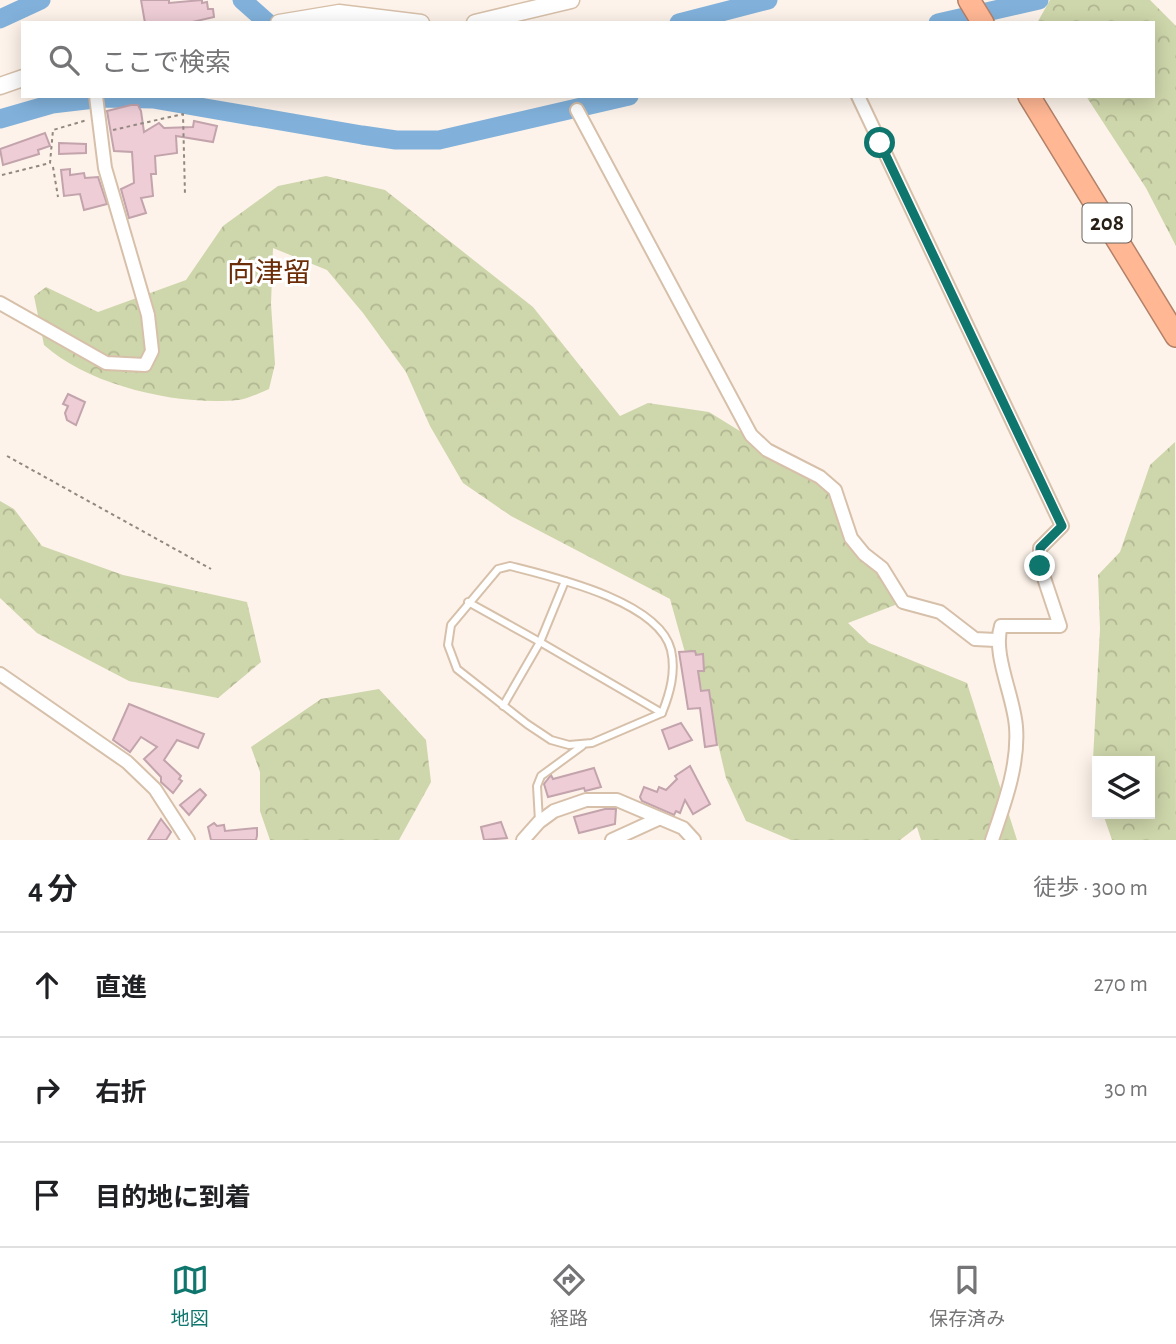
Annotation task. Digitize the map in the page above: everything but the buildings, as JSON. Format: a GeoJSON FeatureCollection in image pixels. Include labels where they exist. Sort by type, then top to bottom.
{"type":"FeatureCollection","features":[{"type":"Feature","properties":{"kind":"highway"},"geometry":{"type":"LineString","coordinates":[[968,0],[982,21]]}},
{"type":"Feature","properties":{"kind":"highway","name":"208"},"geometry":{"type":"LineString","coordinates":[[1033,104],[1176,336]]}},
{"type":"Feature","properties":{"kind":"main road"},"geometry":{"type":"LineString","coordinates":[[483,21],[571,0]]}},
{"type":"Feature","properties":{"kind":"main road"},"geometry":{"type":"LineString","coordinates":[[288,21],[339,13],[405,21]]}},
{"type":"Feature","properties":{"kind":"main road"},"geometry":{"type":"LineString","coordinates":[[0,86],[21,79]]}},
{"type":"Feature","properties":{"kind":"street"},"geometry":{"type":"LineString","coordinates":[[859,98],[1062,526],[1040,548],[1040,566],[1060,626],[1001,626],[996,640],[1012,699],[1016,730],[1012,774],[992,840]]}},
{"type":"Feature","properties":{"kind":"street"},"geometry":{"type":"LineString","coordinates":[[0,303],[106,363],[145,365],[152,351],[148,315],[105,167],[96,101]]}},
{"type":"Feature","properties":{"kind":"street"},"geometry":{"type":"LineString","coordinates":[[578,110],[740,409],[751,435],[767,450],[820,477],[835,490],[851,538],[864,554],[881,568],[903,602],[940,612],[975,639],[996,640]]}},
{"type":"Feature","properties":{"kind":"street"},"geometry":{"type":"LineString","coordinates":[[0,674],[127,762],[155,789],[188,840]]}},
{"type":"Feature","properties":{"kind":"street"},"geometry":{"type":"LineString","coordinates":[[523,840],[539,822],[554,811],[586,800],[628,803],[683,828],[694,840]]}},
{"type":"Feature","properties":{"kind":"street"},"geometry":{"type":"LineString","coordinates":[[612,840],[657,818]]}},
{"type":"Feature","properties":{"kind":"lane"},"geometry":{"type":"LineString","coordinates":[[539,822],[537,786],[541,776],[582,746],[662,713],[670,694],[673,670],[671,648],[658,628],[632,609],[565,581],[510,566],[498,569],[451,625],[448,645],[457,669],[551,740],[582,746]]}},
{"type":"Feature","properties":{"kind":"lane"},"geometry":{"type":"LineString","coordinates":[[503,706],[540,642],[565,581]]}},
{"type":"Feature","properties":{"kind":"lane"},"geometry":{"type":"LineString","coordinates":[[468,602],[662,713]]}},
{"type":"Feature","properties":{"kind":"path"},"geometry":{"type":"LineString","coordinates":[[53,167],[58,197]]}},
{"type":"Feature","properties":{"kind":"path"},"geometry":{"type":"LineString","coordinates":[[7,456],[211,569]]}},
{"type":"Feature","properties":{"kind":"green space"},"geometry":{"type":"Polygon","coordinates":[[[1050,0],[1150,0],[1176,26],[1176,246],[1146,188],[1087,98],[1155,98],[1155,21],[1038,21],[1050,0]]]}},
{"type":"Feature","properties":{"kind":"green space"},"geometry":{"type":"Polygon","coordinates":[[[326,176],[385,190],[533,307],[620,416],[648,403],[709,412],[835,490],[851,538],[903,602],[848,623],[869,643],[967,683],[1017,840],[921,840],[917,827],[900,840],[791,840],[746,821],[726,778],[709,705],[684,649],[670,599],[511,516],[463,483],[430,426],[406,372],[363,313],[327,270],[273,248],[271,304],[275,364],[269,389],[246,398],[189,400],[136,390],[85,372],[44,345],[34,296],[46,287],[98,312],[186,280],[223,226],[278,186],[326,176]]]}},
{"type":"Feature","properties":{"kind":"green space"},"geometry":{"type":"Polygon","coordinates":[[[1175,442],[1176,840],[1112,840],[1105,819],[1155,819],[1155,756],[1093,756],[1100,629],[1098,575],[1120,552],[1150,465],[1175,442]]]}},
{"type":"Feature","properties":{"kind":"green space"},"geometry":{"type":"Polygon","coordinates":[[[0,501],[14,509],[42,546],[123,575],[247,602],[261,662],[218,698],[129,681],[37,633],[0,598],[0,501]]]}},
{"type":"Feature","properties":{"kind":"green space"},"geometry":{"type":"Polygon","coordinates":[[[379,689],[426,740],[431,782],[399,840],[270,840],[260,811],[260,772],[251,747],[321,699],[379,689]]]}},
{"type":"Feature","properties":{"kind":"waterway"},"geometry":{"type":"LineString","coordinates":[[0,19],[41,0]]}},
{"type":"Feature","properties":{"kind":"waterway"},"geometry":{"type":"LineString","coordinates":[[242,0],[266,21]]}},
{"type":"Feature","properties":{"kind":"waterway"},"geometry":{"type":"LineString","coordinates":[[687,21],[768,0]]}},
{"type":"Feature","properties":{"kind":"waterway"},"geometry":{"type":"LineString","coordinates":[[947,21],[1039,0]]}},
{"type":"Feature","properties":{"kind":"waterway"},"geometry":{"type":"LineString","coordinates":[[0,119],[52,104],[103,98]]}},
{"type":"Feature","properties":{"kind":"waterway"},"geometry":{"type":"LineString","coordinates":[[103,98],[153,99],[396,140],[439,140],[620,98]]}},
{"type":"Feature","properties":{"kind":"district","name":"向津留"},"geometry":{"type":"Point","coordinates":[269,274]}},
{"type":"Feature","properties":{"kind":"route"},"geometry":{"type":"LineString","coordinates":[[880,143],[1062,526],[1040,548],[1040,566]]}}]}
